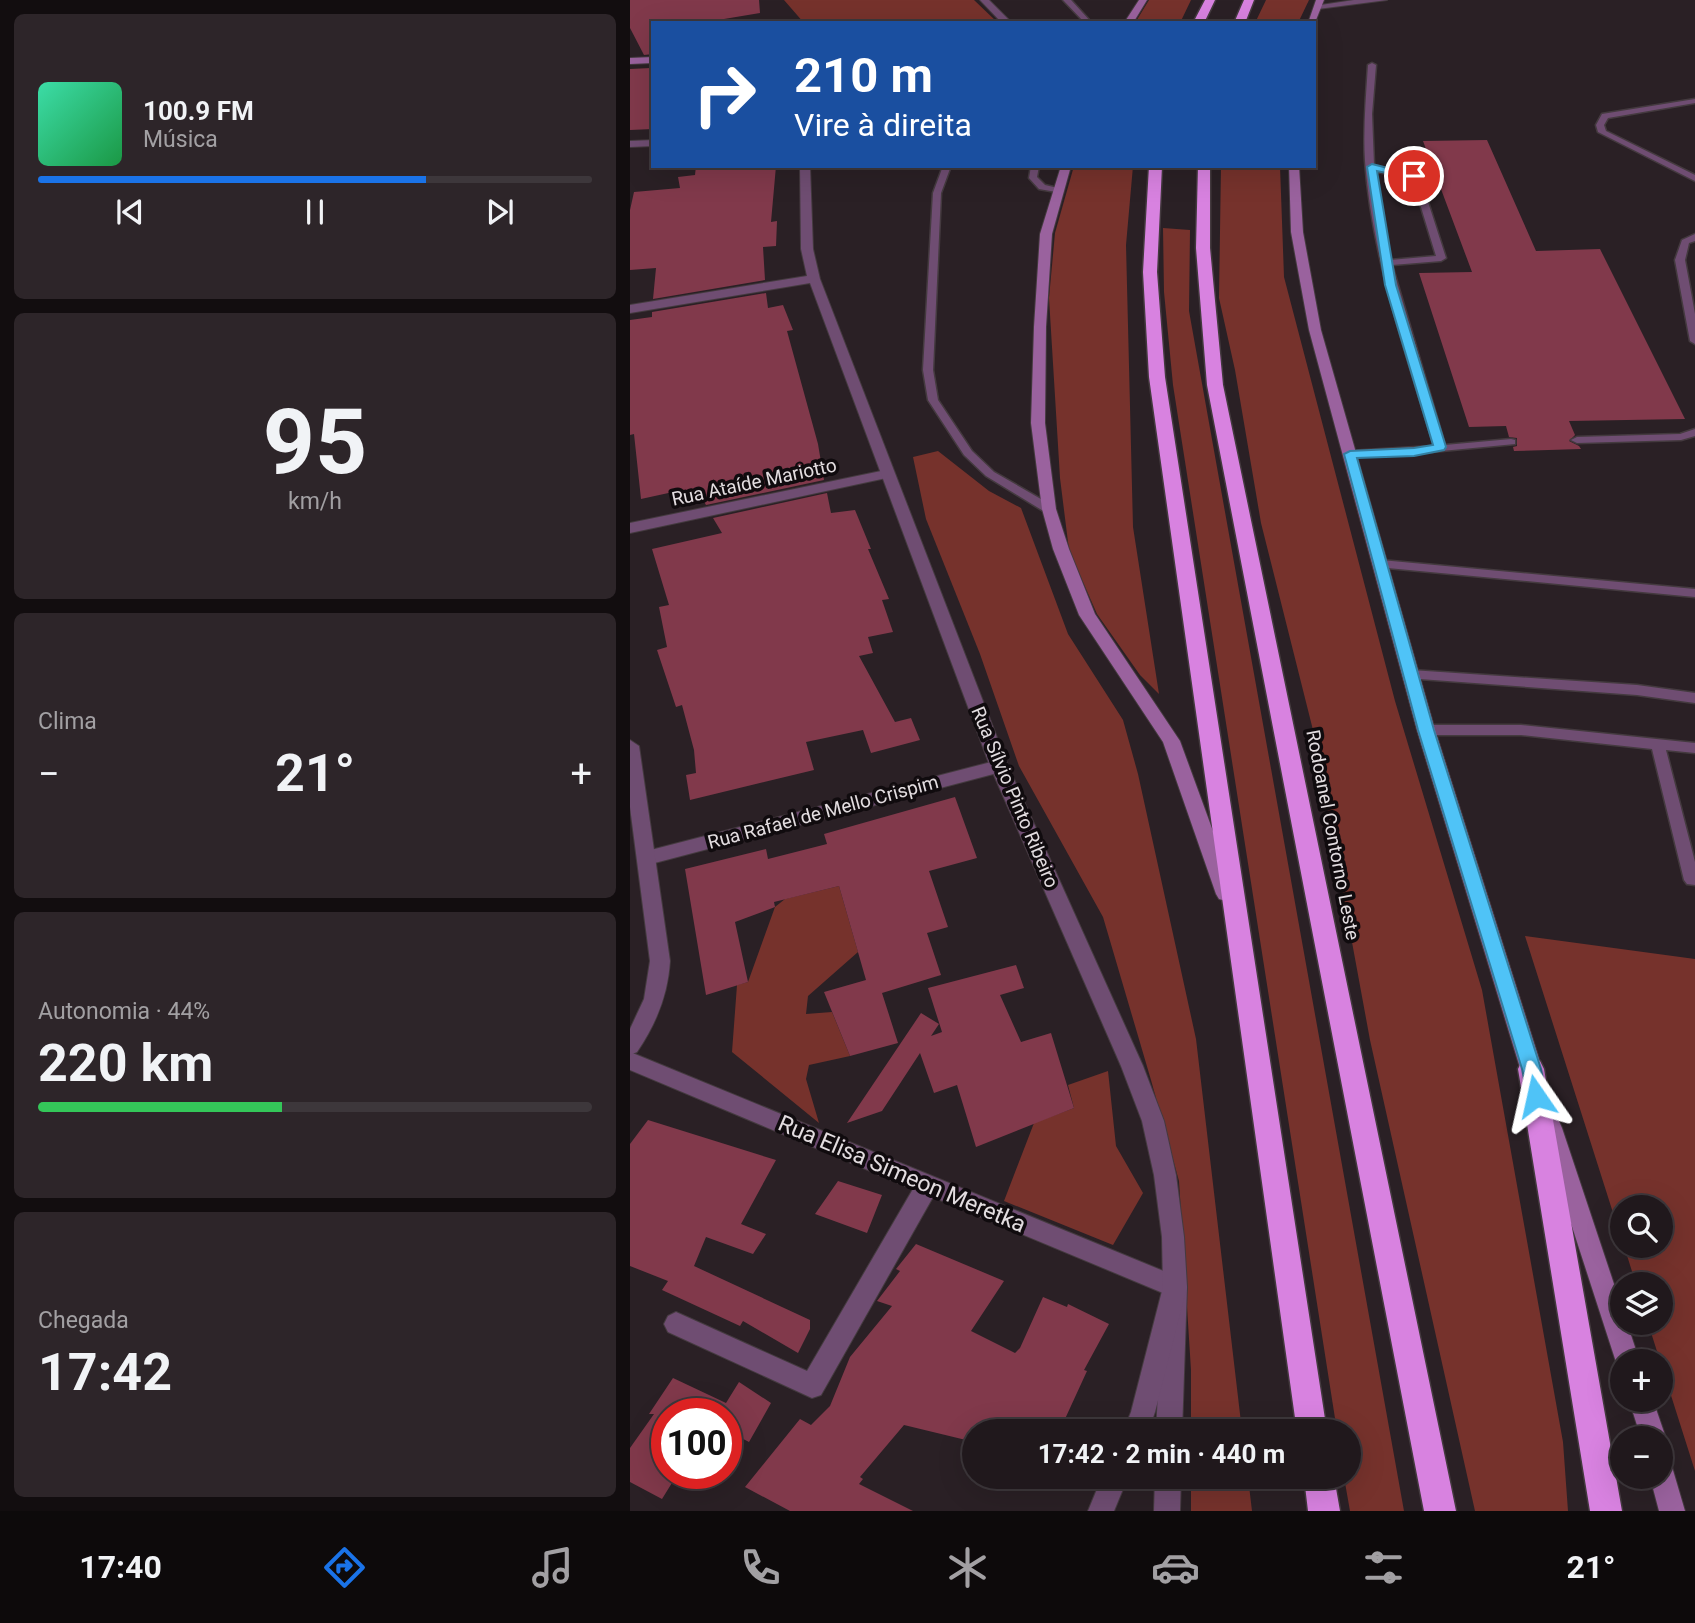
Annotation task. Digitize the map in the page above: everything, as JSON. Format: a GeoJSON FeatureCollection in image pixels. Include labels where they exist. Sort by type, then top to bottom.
{"type":"FeatureCollection","features":[{"type":"Feature","properties":{"kind":"highway"},"geometry":{"type":"LineString","coordinates":[[1199,21],[1210,0]]}},
{"type":"Feature","properties":{"kind":"highway"},"geometry":{"type":"LineString","coordinates":[[1240,21],[1249,0]]}},
{"type":"Feature","properties":{"kind":"highway"},"geometry":{"type":"LineString","coordinates":[[1156,168],[1149,223],[1151,328],[1310,1419]]}},
{"type":"Feature","properties":{"kind":"highway","name":"Rodoanel Contorno Leste"},"geometry":{"type":"LineString","coordinates":[[1204,168],[1203,248],[1207,318],[1216,386],[1440,1511]]}},
{"type":"Feature","properties":{"kind":"highway"},"geometry":{"type":"LineString","coordinates":[[1531,1069],[1606,1511]]}},
{"type":"Feature","properties":{"kind":"highway"},"geometry":{"type":"LineString","coordinates":[[1321,1489],[1324,1511]]}},
{"type":"Feature","properties":{"kind":"main road"},"geometry":{"type":"LineString","coordinates":[[1129,21],[1143,0]]}},
{"type":"Feature","properties":{"kind":"main road"},"geometry":{"type":"LineString","coordinates":[[1313,21],[1319,3]]}},
{"type":"Feature","properties":{"kind":"main road"},"geometry":{"type":"LineString","coordinates":[[630,61],[651,61]]}},
{"type":"Feature","properties":{"kind":"main road"},"geometry":{"type":"LineString","coordinates":[[1065,168],[1046,234],[1040,327],[1038,423],[1049,509],[1061,549],[1087,615],[1171,741],[1238,927]]}},
{"type":"Feature","properties":{"kind":"main road"},"geometry":{"type":"LineString","coordinates":[[1294,168],[1302,272],[1426,730],[1531,1069],[1624,1349]]}},
{"type":"Feature","properties":{"kind":"main road"},"geometry":{"type":"LineString","coordinates":[[1666,1489],[1672,1511]]}},
{"type":"Feature","properties":{"kind":"street"},"geometry":{"type":"LineString","coordinates":[[984,0],[1006,21]]}},
{"type":"Feature","properties":{"kind":"street"},"geometry":{"type":"LineString","coordinates":[[1319,3],[1384,0]]}},
{"type":"Feature","properties":{"kind":"street"},"geometry":{"type":"LineString","coordinates":[[630,144],[651,143]]}},
{"type":"Feature","properties":{"kind":"street","name":"Rua Sílvio Pinto Ribeiro"},"geometry":{"type":"LineString","coordinates":[[805,168],[807,249],[814,279],[999,766],[1132,1066],[1153,1121],[1165,1175],[1173,1237],[1175,1287],[1140,1419]]}},
{"type":"Feature","properties":{"kind":"street"},"geometry":{"type":"LineString","coordinates":[[630,309],[814,279]]}},
{"type":"Feature","properties":{"kind":"street","name":"Rua Ataíde Mariotto"},"geometry":{"type":"LineString","coordinates":[[630,528],[886,474]]}},
{"type":"Feature","properties":{"kind":"street"},"geometry":{"type":"LineString","coordinates":[[630,746],[660,947],[661,973],[656,1000],[645,1025],[630,1046]]}},
{"type":"Feature","properties":{"kind":"street","name":"Rua Rafael de Mello Crispim"},"geometry":{"type":"LineString","coordinates":[[647,858],[999,766]]}},
{"type":"Feature","properties":{"kind":"street","name":"Rua Elisa Simeon Meretka"},"geometry":{"type":"LineString","coordinates":[[630,1061],[1175,1287]]}},
{"type":"Feature","properties":{"kind":"street"},"geometry":{"type":"LineString","coordinates":[[676,1324],[812,1386],[928,1185]]}},
{"type":"Feature","properties":{"kind":"street"},"geometry":{"type":"LineString","coordinates":[[1170,1419],[1175,1287]]}},
{"type":"Feature","properties":{"kind":"street"},"geometry":{"type":"LineString","coordinates":[[1101,1511],[1110,1489]]}},
{"type":"Feature","properties":{"kind":"street"},"geometry":{"type":"LineString","coordinates":[[1167,1511],[1168,1489]]}},
{"type":"Feature","properties":{"kind":"lane"},"geometry":{"type":"LineString","coordinates":[[1067,0],[1087,21]]}},
{"type":"Feature","properties":{"kind":"lane"},"geometry":{"type":"LineString","coordinates":[[1372,65],[1366,122],[1386,262],[1440,447]]}},
{"type":"Feature","properties":{"kind":"lane"},"geometry":{"type":"LineString","coordinates":[[1695,101],[1605,116],[1600,125],[1602,132],[1695,178]]}},
{"type":"Feature","properties":{"kind":"lane"},"geometry":{"type":"LineString","coordinates":[[1372,167],[1418,179],[1441,258],[1386,262]]}},
{"type":"Feature","properties":{"kind":"lane"},"geometry":{"type":"LineString","coordinates":[[946,168],[937,193],[928,369],[933,400],[968,453],[990,474],[1049,509]]}},
{"type":"Feature","properties":{"kind":"lane"},"geometry":{"type":"LineString","coordinates":[[1035,168],[1033,178],[1037,183],[1059,191]]}},
{"type":"Feature","properties":{"kind":"lane"},"geometry":{"type":"LineString","coordinates":[[1695,237],[1685,242],[1680,260],[1695,341]]}},
{"type":"Feature","properties":{"kind":"lane"},"geometry":{"type":"LineString","coordinates":[[1577,440],[1681,437],[1695,432]]}},
{"type":"Feature","properties":{"kind":"lane"},"geometry":{"type":"LineString","coordinates":[[1350,454],[1414,452],[1440,447],[1511,442]]}},
{"type":"Feature","properties":{"kind":"lane"},"geometry":{"type":"LineString","coordinates":[[1381,564],[1695,593]]}},
{"type":"Feature","properties":{"kind":"lane"},"geometry":{"type":"LineString","coordinates":[[1411,675],[1637,690],[1695,698]]}},
{"type":"Feature","properties":{"kind":"lane"},"geometry":{"type":"LineString","coordinates":[[1426,730],[1521,730],[1695,748]]}},
{"type":"Feature","properties":{"kind":"lane"},"geometry":{"type":"LineString","coordinates":[[1658,744],[1692,880]]}},
{"type":"Feature","properties":{"kind":"shaded area"},"geometry":{"type":"Polygon","coordinates":[[[784,0],[974,0],[996,21],[802,21],[784,0]]]}},
{"type":"Feature","properties":{"kind":"shaded area"},"geometry":{"type":"Polygon","coordinates":[[[1149,0],[1191,0],[1181,21],[1136,21],[1149,0]]]}},
{"type":"Feature","properties":{"kind":"shaded area"},"geometry":{"type":"Polygon","coordinates":[[[1266,0],[1309,0],[1299,21],[1256,21],[1266,0]]]}},
{"type":"Feature","properties":{"kind":"shaded area"},"geometry":{"type":"Polygon","coordinates":[[[1073,168],[1133,168],[1126,245],[1133,527],[1159,694],[1140,675],[1097,614],[1069,550],[1060,478],[1049,298],[1055,233],[1073,168]]]}},
{"type":"Feature","properties":{"kind":"shaded area"},"geometry":{"type":"Polygon","coordinates":[[[1221,168],[1280,168],[1284,277],[1395,701],[1482,990],[1563,1442],[1568,1511],[1475,1511],[1370,1040],[1313,730],[1261,523],[1235,370],[1219,298],[1221,168]]]}},
{"type":"Feature","properties":{"kind":"shaded area"},"geometry":{"type":"Polygon","coordinates":[[[1163,228],[1190,230],[1189,311],[1404,1511],[1350,1511],[1346,1489],[1361,1489],[1361,1419],[1335,1419],[1173,385],[1164,292],[1163,228]]]}},
{"type":"Feature","properties":{"kind":"shaded area"},"geometry":{"type":"Polygon","coordinates":[[[938,451],[989,491],[1021,508],[1068,634],[1123,720],[1138,774],[1196,1039],[1241,1419],[1191,1419],[1191,1370],[1179,1181],[1151,1080],[1103,917],[1019,766],[980,654],[926,519],[913,457],[938,451]]]}},
{"type":"Feature","properties":{"kind":"shaded area"},"geometry":{"type":"Polygon","coordinates":[[[839,886],[858,952],[808,996],[806,1014],[832,1012],[850,1056],[809,1065],[806,1079],[819,1123],[732,1052],[737,985],[748,982],[775,907],[785,899],[839,886]]]}},
{"type":"Feature","properties":{"kind":"shaded area"},"geometry":{"type":"Polygon","coordinates":[[[1525,936],[1695,959],[1695,1471],[1673,1402],[1673,1349],[1656,1349],[1652,1335],[1673,1335],[1673,1272],[1632,1272],[1628,1258],[1673,1258],[1673,1195],[1610,1195],[1610,1203],[1525,936]]]}},
{"type":"Feature","properties":{"kind":"shaded area"},"geometry":{"type":"Polygon","coordinates":[[[1108,1071],[1116,1146],[1143,1193],[1113,1245],[1004,1201],[1034,1123],[1074,1108],[1068,1085],[1108,1071]]]}},
{"type":"Feature","properties":{"kind":"shaded area"},"geometry":{"type":"Polygon","coordinates":[[[1191,1489],[1249,1489],[1252,1511],[1191,1511],[1191,1489]]]}},
{"type":"Feature","properties":{"kind":"building"},"geometry":{"type":"Polygon","coordinates":[[[630,0],[759,0],[760,13],[712,21],[651,21],[651,54],[644,55],[630,28],[630,0]]]}},
{"type":"Feature","properties":{"kind":"building"},"geometry":{"type":"Polygon","coordinates":[[[651,68],[651,129],[630,130],[630,69],[651,68]]]}},
{"type":"Feature","properties":{"kind":"building"},"geometry":{"type":"Polygon","coordinates":[[[1487,140],[1536,251],[1600,249],[1685,419],[1569,421],[1575,435],[1569,441],[1581,449],[1514,451],[1517,438],[1509,437],[1506,426],[1469,427],[1419,273],[1472,272],[1423,141],[1487,140]]]}},
{"type":"Feature","properties":{"kind":"building"},"geometry":{"type":"Polygon","coordinates":[[[696,168],[776,168],[771,222],[777,221],[776,246],[763,247],[765,280],[653,299],[656,268],[630,270],[630,210],[634,192],[680,188],[678,177],[695,175],[696,168]]]}},
{"type":"Feature","properties":{"kind":"building"},"geometry":{"type":"Polygon","coordinates":[[[766,293],[768,308],[783,305],[793,330],[787,331],[818,444],[824,480],[706,505],[698,491],[673,496],[673,492],[641,499],[634,434],[630,435],[630,320],[652,317],[652,312],[766,293]]]}},
{"type":"Feature","properties":{"kind":"building"},"geometry":{"type":"Polygon","coordinates":[[[827,493],[831,513],[855,510],[889,599],[882,600],[893,632],[868,637],[873,653],[859,656],[895,722],[911,718],[920,740],[871,753],[863,730],[806,742],[814,770],[690,800],[686,775],[696,773],[694,750],[682,705],[676,707],[657,650],[667,647],[659,607],[669,605],[652,549],[722,533],[713,518],[827,493]]]}},
{"type":"Feature","properties":{"kind":"building"},"geometry":{"type":"Polygon","coordinates":[[[955,797],[977,858],[929,871],[948,927],[927,933],[941,975],[882,993],[898,1043],[850,1056],[824,992],[866,980],[839,886],[774,902],[775,907],[735,922],[748,982],[706,995],[685,869],[766,849],[768,859],[827,844],[824,834],[955,797]]]}},
{"type":"Feature","properties":{"kind":"building"},"geometry":{"type":"Polygon","coordinates":[[[1016,965],[1024,988],[1000,995],[1021,1042],[1051,1033],[1074,1108],[976,1147],[957,1085],[934,1093],[920,1053],[882,1111],[847,1123],[921,1013],[939,1024],[931,1036],[942,1032],[928,988],[1016,965]]]}},
{"type":"Feature","properties":{"kind":"building"},"geometry":{"type":"Polygon","coordinates":[[[648,1120],[776,1160],[741,1224],[766,1234],[753,1254],[706,1237],[694,1266],[810,1320],[810,1329],[798,1353],[743,1321],[740,1326],[662,1290],[668,1281],[630,1266],[630,1144],[648,1120]]]}},
{"type":"Feature","properties":{"kind":"building"},"geometry":{"type":"Polygon","coordinates":[[[838,1181],[882,1195],[867,1233],[815,1214],[838,1181]]]}},
{"type":"Feature","properties":{"kind":"building"},"geometry":{"type":"Polygon","coordinates":[[[916,1244],[1004,1281],[971,1331],[1015,1353],[1020,1348],[1043,1297],[1067,1307],[1068,1304],[1109,1324],[1084,1370],[1087,1371],[1065,1419],[962,1419],[962,1439],[904,1425],[860,1477],[863,1479],[859,1484],[913,1511],[790,1511],[745,1487],[800,1419],[811,1425],[830,1406],[850,1357],[892,1306],[877,1301],[900,1271],[896,1269],[916,1244]]]}},
{"type":"Feature","properties":{"kind":"building"},"geometry":{"type":"Polygon","coordinates":[[[673,1378],[715,1398],[660,1398],[673,1378]]]}},
{"type":"Feature","properties":{"kind":"building"},"geometry":{"type":"Polygon","coordinates":[[[739,1382],[771,1403],[749,1442],[742,1438],[742,1398],[729,1398],[739,1382]]]}},
{"type":"Feature","properties":{"kind":"building"},"geometry":{"type":"Polygon","coordinates":[[[651,1418],[651,1489],[668,1489],[662,1499],[630,1482],[630,1448],[651,1418]]]}},
{"type":"Feature","properties":{"kind":"route"},"geometry":{"type":"LineString","coordinates":[[1414,176],[1372,167],[1379,224],[1391,285],[1440,447],[1414,452],[1350,454],[1426,730],[1531,1069],[1536,1096]]}}]}
